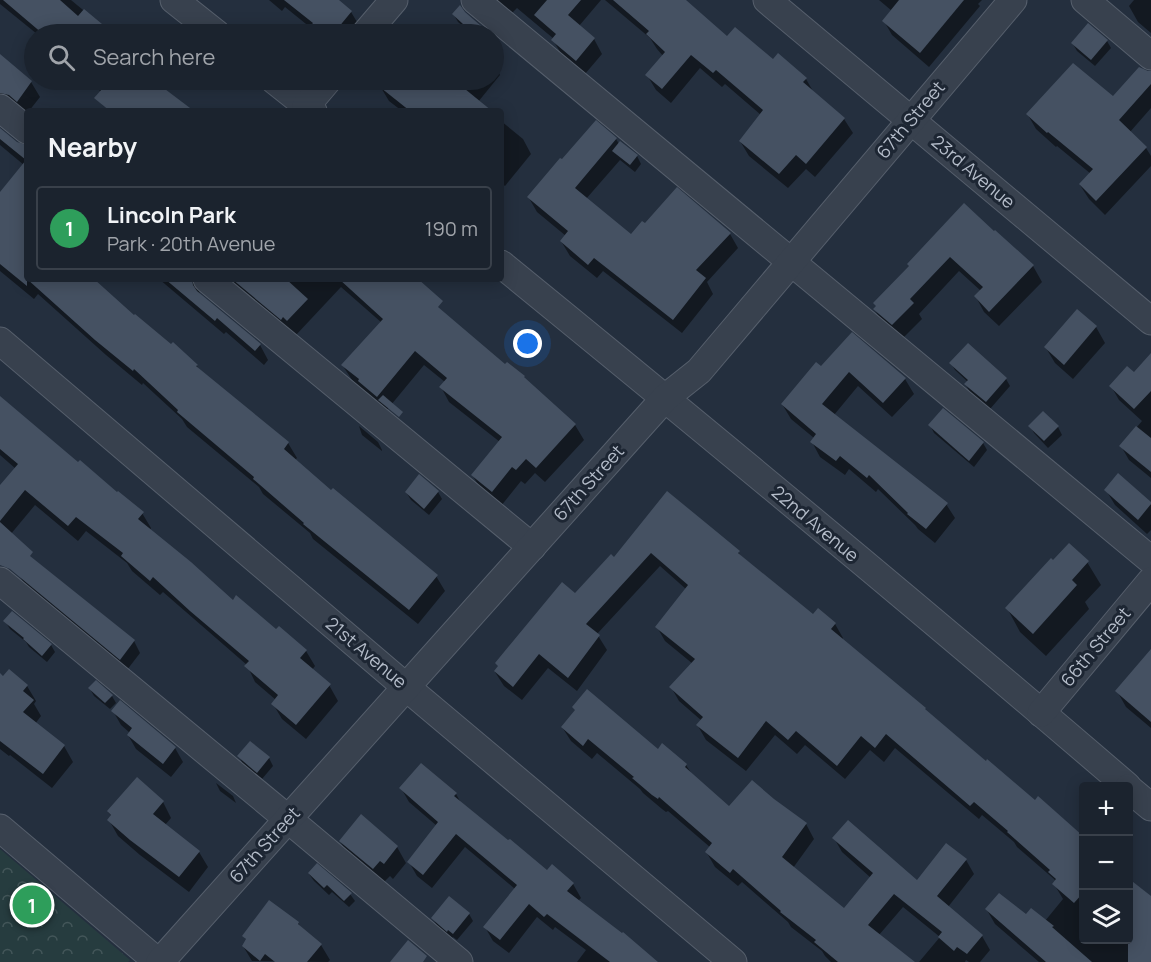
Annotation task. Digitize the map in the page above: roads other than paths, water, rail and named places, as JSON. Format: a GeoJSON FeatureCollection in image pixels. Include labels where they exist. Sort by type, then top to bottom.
{"type":"FeatureCollection","features":[{"type":"Feature","properties":{"kind":"street"},"geometry":{"type":"LineString","coordinates":[[174,0],[204,24]]}},
{"type":"Feature","properties":{"kind":"street"},"geometry":{"type":"LineString","coordinates":[[374,24],[394,0]]}},
{"type":"Feature","properties":{"kind":"street"},"geometry":{"type":"LineString","coordinates":[[475,0],[504,24]]}},
{"type":"Feature","properties":{"kind":"street","name":"23rd Avenue"},"geometry":{"type":"LineString","coordinates":[[766,0],[1151,321]]}},
{"type":"Feature","properties":{"kind":"street","name":"67th Street"},"geometry":{"type":"LineString","coordinates":[[159,962],[665,398],[699,370],[1013,0]]}},
{"type":"Feature","properties":{"kind":"street"},"geometry":{"type":"LineString","coordinates":[[1084,0],[1151,56]]}},
{"type":"Feature","properties":{"kind":"street"},"geometry":{"type":"LineString","coordinates":[[504,24],[1151,560]]}},
{"type":"Feature","properties":{"kind":"street"},"geometry":{"type":"LineString","coordinates":[[287,90],[310,108],[322,90]]}},
{"type":"Feature","properties":{"kind":"street"},"geometry":{"type":"LineString","coordinates":[[0,108],[24,128]]}},
{"type":"Feature","properties":{"kind":"street","name":"22nd Avenue"},"geometry":{"type":"LineString","coordinates":[[504,266],[665,398],[1122,782]]}},
{"type":"Feature","properties":{"kind":"street"},"geometry":{"type":"LineString","coordinates":[[211,282],[532,547]]}},
{"type":"Feature","properties":{"kind":"street","name":"21st Avenue"},"geometry":{"type":"LineString","coordinates":[[0,341],[733,962]]}},
{"type":"Feature","properties":{"kind":"street"},"geometry":{"type":"LineString","coordinates":[[0,581],[459,962]]}},
{"type":"Feature","properties":{"kind":"street","name":"66th Street"},"geometry":{"type":"LineString","coordinates":[[1041,712],[1151,581]]}},
{"type":"Feature","properties":{"kind":"street","name":"22nd Avenue"},"geometry":{"type":"LineString","coordinates":[[1133,791],[1151,807]]}},
{"type":"Feature","properties":{"kind":"street"},"geometry":{"type":"LineString","coordinates":[[0,828],[159,962]]}},
{"type":"Feature","properties":{"kind":"place","name":"Lincoln Park"},"geometry":{"type":"Point","coordinates":[32,905]}}]}
